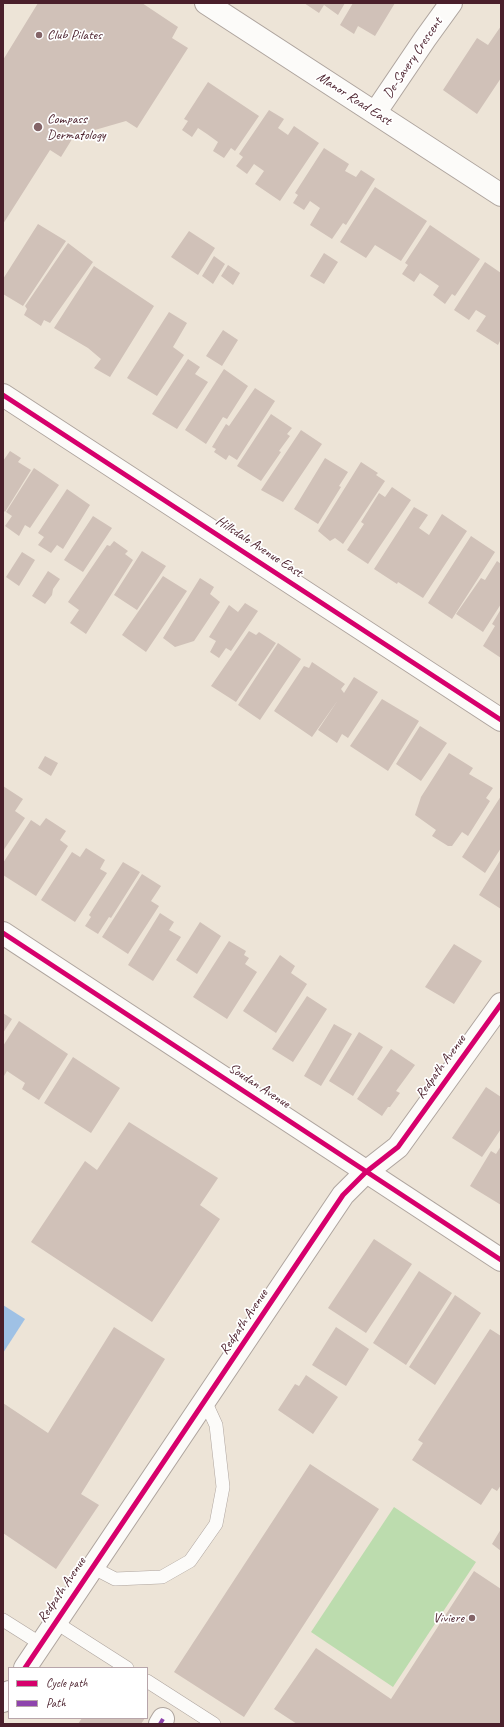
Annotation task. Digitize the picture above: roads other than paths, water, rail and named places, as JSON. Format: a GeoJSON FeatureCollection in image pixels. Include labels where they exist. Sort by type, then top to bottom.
{"type":"FeatureCollection","features":[{"type":"Feature","properties":{"kind":"street","name":"Manor Road East"},"geometry":{"type":"LineString","coordinates":[[206,3],[501,195]]}},
{"type":"Feature","properties":{"kind":"street","name":"De-Savery Crescent"},"geometry":{"type":"LineString","coordinates":[[375,113],[451,3]]}},
{"type":"Feature","properties":{"kind":"street","name":"Hillsdale Avenue East"},"geometry":{"type":"LineString","coordinates":[[3,395],[501,720]]}},
{"type":"Feature","properties":{"kind":"street","name":"Soudan Avenue"},"geometry":{"type":"LineString","coordinates":[[3,933],[501,1260]]}},
{"type":"Feature","properties":{"kind":"street","name":"Redpath Avenue"},"geometry":{"type":"LineString","coordinates":[[26,1667],[343,1195],[366,1172],[398,1147],[501,1004]]}},
{"type":"Feature","properties":{"kind":"lane"},"geometry":{"type":"LineString","coordinates":[[92,1567],[115,1579],[162,1577],[190,1561],[216,1524],[223,1487],[216,1426],[205,1401]]}},
{"type":"Feature","properties":{"kind":"lane"},"geometry":{"type":"LineString","coordinates":[[3,1620],[41,1644]]}},
{"type":"Feature","properties":{"kind":"lane"},"geometry":{"type":"LineString","coordinates":[[55,1622],[125,1667]]}},
{"type":"Feature","properties":{"kind":"lane"},"geometry":{"type":"LineString","coordinates":[[148,1682],[214,1724]]}},
{"type":"Feature","properties":{"kind":"water"},"geometry":{"type":"Polygon","coordinates":[[[3,1305],[25,1319],[3,1353],[3,1305]]]}},
{"type":"Feature","properties":{"kind":"place","name":"Club Pilates"},"geometry":{"type":"Point","coordinates":[39,35]}},
{"type":"Feature","properties":{"kind":"place","name":"Compass Dermatology"},"geometry":{"type":"Point","coordinates":[38,127]}},
{"type":"Feature","properties":{"kind":"place","name":"Viviere"},"geometry":{"type":"Point","coordinates":[472,1618]}}]}
